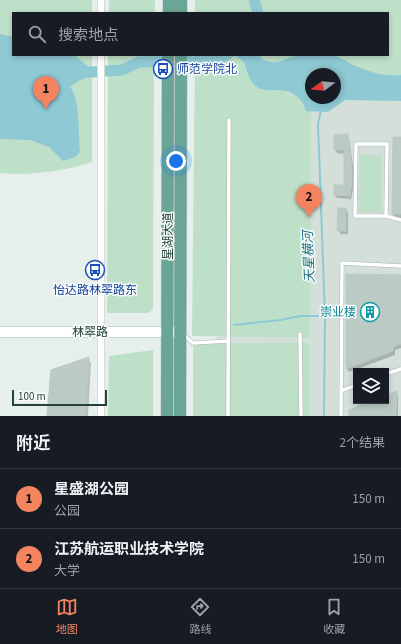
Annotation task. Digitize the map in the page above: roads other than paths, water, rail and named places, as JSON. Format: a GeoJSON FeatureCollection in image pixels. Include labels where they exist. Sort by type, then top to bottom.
{"type":"FeatureCollection","features":[{"type":"Feature","properties":{"kind":"main road"},"geometry":{"type":"LineString","coordinates":[[168,0],[168,12]]}},
{"type":"Feature","properties":{"kind":"main road"},"geometry":{"type":"LineString","coordinates":[[181,0],[181,12]]}},
{"type":"Feature","properties":{"kind":"main road","name":"星湖大道"},"geometry":{"type":"LineString","coordinates":[[167,416],[174,332],[177,63],[169,56]]}},
{"type":"Feature","properties":{"kind":"main road","name":"星湖大道"},"geometry":{"type":"LineString","coordinates":[[174,332],[180,416]]}},
{"type":"Feature","properties":{"kind":"street"},"geometry":{"type":"LineString","coordinates":[[101,0],[101,12]]}},
{"type":"Feature","properties":{"kind":"street"},"geometry":{"type":"LineString","coordinates":[[101,56],[101,416]]}},
{"type":"Feature","properties":{"kind":"street","name":"林翠路"},"geometry":{"type":"LineString","coordinates":[[0,332],[174,332]]}},
{"type":"Feature","properties":{"kind":"lane"},"geometry":{"type":"LineString","coordinates":[[228,416],[229,120]]}},
{"type":"Feature","properties":{"kind":"lane"},"geometry":{"type":"LineString","coordinates":[[386,216],[388,144],[356,144],[355,216],[386,216],[401,220]]}},
{"type":"Feature","properties":{"kind":"lane"},"geometry":{"type":"LineString","coordinates":[[341,416],[342,263],[401,266]]}},
{"type":"Feature","properties":{"kind":"lane"},"geometry":{"type":"LineString","coordinates":[[174,332],[193,342],[228,341]]}},
{"type":"Feature","properties":{"kind":"lane"},"geometry":{"type":"LineString","coordinates":[[300,334],[301,416]]}},
{"type":"Feature","properties":{"kind":"lane"},"geometry":{"type":"LineString","coordinates":[[389,373],[401,369]]}},
{"type":"Feature","properties":{"kind":"lane"},"geometry":{"type":"LineString","coordinates":[[341,391],[353,387]]}},
{"type":"Feature","properties":{"kind":"water"},"geometry":{"type":"Polygon","coordinates":[[[0,34],[12,37],[12,56],[75,56],[91,69],[91,76],[78,81],[70,87],[74,93],[78,118],[80,152],[75,157],[63,161],[49,147],[30,140],[0,139],[0,34]]]}},
{"type":"Feature","properties":{"kind":"water"},"geometry":{"type":"Polygon","coordinates":[[[207,56],[235,56],[215,64],[199,64],[207,56]]]}},
{"type":"Feature","properties":{"kind":"water"},"geometry":{"type":"Polygon","coordinates":[[[235,56],[260,56],[263,60],[278,62],[296,56],[334,56],[341,58],[357,67],[375,73],[401,75],[401,101],[345,100],[341,103],[341,68],[305,68],[305,104],[339,104],[328,112],[306,111],[300,99],[288,92],[279,90],[265,90],[257,87],[250,79],[244,62],[235,56]]]}},
{"type":"Feature","properties":{"kind":"waterway","name":"天星横河"},"geometry":{"type":"LineString","coordinates":[[254,0],[258,12]]}},
{"type":"Feature","properties":{"kind":"waterway"},"geometry":{"type":"LineString","coordinates":[[197,61],[214,61],[225,56]]}},
{"type":"Feature","properties":{"kind":"waterway"},"geometry":{"type":"LineString","coordinates":[[77,73],[122,70],[139,62],[190,61]]}},
{"type":"Feature","properties":{"kind":"waterway","name":"天星横河"},"geometry":{"type":"LineString","coordinates":[[321,110],[318,124],[325,316],[324,416]]}},
{"type":"Feature","properties":{"kind":"waterway"},"geometry":{"type":"LineString","coordinates":[[234,325],[301,316],[325,316]]}},
{"type":"Feature","properties":{"kind":"place","name":"师范学院北"},"geometry":{"type":"Point","coordinates":[163,69]}},
{"type":"Feature","properties":{"kind":"place","name":"星盛湖公园"},"geometry":{"type":"Point","coordinates":[46,109]}},
{"type":"Feature","properties":{"kind":"place","name":"江苏航运职业技术学院"},"geometry":{"type":"Point","coordinates":[309,217]}},
{"type":"Feature","properties":{"kind":"place","name":"怡达路林翠路东"},"geometry":{"type":"Point","coordinates":[95,270]}},
{"type":"Feature","properties":{"kind":"place","name":"崇业楼"},"geometry":{"type":"Point","coordinates":[370,312]}}]}
